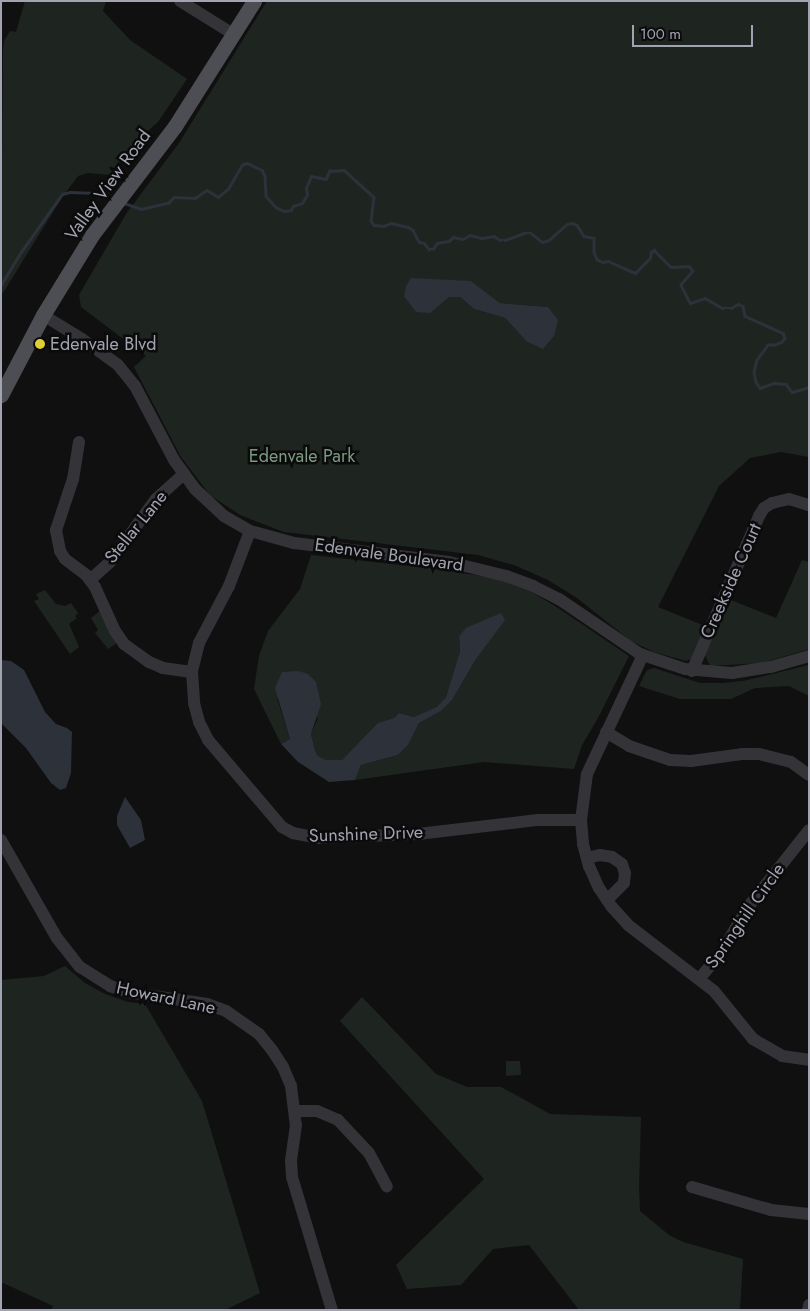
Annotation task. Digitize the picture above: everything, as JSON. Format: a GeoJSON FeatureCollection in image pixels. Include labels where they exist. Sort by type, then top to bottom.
{"type":"FeatureCollection","features":[{"type":"Feature","properties":{"kind":"main road","name":"Valley View Road"},"geometry":{"type":"LineString","coordinates":[[1,395],[43,315],[92,235],[175,126],[254,1]]}},
{"type":"Feature","properties":{"kind":"street"},"geometry":{"type":"LineString","coordinates":[[180,1],[233,34]]}},
{"type":"Feature","properties":{"kind":"street","name":"Edenvale Boulevard"},"geometry":{"type":"LineString","coordinates":[[43,315],[82,339],[118,365],[144,401],[184,475],[205,501],[224,516],[250,531],[294,543],[449,562],[506,576],[533,586],[559,599],[619,641],[644,655],[692,671],[732,673],[752,671],[809,656]]}},
{"type":"Feature","properties":{"kind":"street"},"geometry":{"type":"LineString","coordinates":[[79,442],[73,479],[56,530],[57,541],[62,555],[90,580],[102,600],[115,632],[124,644],[149,662],[163,668],[192,672]]}},
{"type":"Feature","properties":{"kind":"street","name":"Stellar Lane"},"geometry":{"type":"LineString","coordinates":[[90,580],[110,562],[156,499],[184,475]]}},
{"type":"Feature","properties":{"kind":"street","name":"Creekside Court"},"geometry":{"type":"LineString","coordinates":[[692,671],[759,516],[772,503],[780,500],[789,499],[809,505]]}},
{"type":"Feature","properties":{"kind":"street","name":"Sunshine Drive"},"geometry":{"type":"LineString","coordinates":[[250,531],[229,586],[199,643],[192,672],[194,703],[199,722],[208,740],[272,818],[293,833],[306,837],[355,843],[538,820],[581,820]]}},
{"type":"Feature","properties":{"kind":"street"},"geometry":{"type":"LineString","coordinates":[[644,655],[606,732],[588,774],[581,820],[583,844],[599,888],[628,925],[700,978],[714,991],[754,1039],[782,1056],[809,1060]]}},
{"type":"Feature","properties":{"kind":"street"},"geometry":{"type":"LineString","coordinates":[[606,732],[636,749],[670,760],[691,761],[742,754],[759,754],[791,762],[809,775]]}},
{"type":"Feature","properties":{"kind":"street","name":"Springhill Circle"},"geometry":{"type":"LineString","coordinates":[[700,978],[721,953],[748,907],[809,830]]}},
{"type":"Feature","properties":{"kind":"street","name":"Howard Lane"},"geometry":{"type":"LineString","coordinates":[[1,840],[57,938],[80,967],[110,986],[145,995],[207,1004],[226,1011],[244,1022],[263,1039],[283,1067],[290,1086],[295,1111],[292,1177],[332,1310]]}},
{"type":"Feature","properties":{"kind":"street"},"geometry":{"type":"LineString","coordinates":[[587,858],[600,855],[612,857],[622,864],[625,873],[624,883],[607,900]]}},
{"type":"Feature","properties":{"kind":"street"},"geometry":{"type":"LineString","coordinates":[[295,1111],[317,1111],[338,1120],[369,1153],[387,1187]]}},
{"type":"Feature","properties":{"kind":"street"},"geometry":{"type":"LineString","coordinates":[[692,1187],[771,1210],[809,1214]]}},
{"type":"Feature","properties":{"kind":"street"},"geometry":{"type":"LineString","coordinates":[[808,1310],[809,1305]]}},
{"type":"Feature","properties":{"kind":"green space"},"geometry":{"type":"Polygon","coordinates":[[[25,1],[106,1],[103,11],[130,40],[187,79],[158,122],[135,142],[111,175],[88,173],[78,176],[61,199],[3,293],[1,292],[3,50],[4,41],[10,31],[16,32],[25,1]]]}},
{"type":"Feature","properties":{"kind":"green space","name":"Edenvale Park"},"geometry":{"type":"Polygon","coordinates":[[[267,1],[809,1],[809,457],[781,452],[750,458],[719,486],[658,607],[705,626],[691,659],[686,661],[654,652],[631,641],[577,598],[548,580],[514,565],[478,555],[284,532],[240,515],[210,495],[181,457],[134,367],[146,356],[81,307],[79,295],[126,214],[179,143],[267,1]],[[450,281],[449,297],[460,297],[474,309],[505,318],[526,341],[548,307],[500,303],[471,281],[450,281]]]}},
{"type":"Feature","properties":{"kind":"green space"},"geometry":{"type":"Polygon","coordinates":[[[311,555],[437,569],[493,578],[525,588],[629,656],[598,718],[582,745],[574,769],[484,762],[355,780],[361,765],[398,755],[408,745],[419,723],[441,711],[452,700],[476,659],[459,636],[460,651],[446,697],[437,708],[414,717],[399,713],[394,718],[379,723],[342,760],[326,760],[318,756],[311,734],[318,718],[277,698],[290,739],[281,744],[254,689],[259,656],[268,631],[300,589],[311,555]]]}},
{"type":"Feature","properties":{"kind":"green space"},"geometry":{"type":"Polygon","coordinates":[[[802,560],[809,562],[809,649],[762,663],[710,666],[705,655],[731,600],[776,618],[802,560]]]}},
{"type":"Feature","properties":{"kind":"green space"},"geometry":{"type":"Polygon","coordinates":[[[45,590],[56,604],[65,606],[71,603],[78,613],[75,616],[77,618],[69,624],[79,647],[70,654],[34,601],[39,599],[36,594],[45,590]]]}},
{"type":"Feature","properties":{"kind":"green space"},"geometry":{"type":"Polygon","coordinates":[[[101,610],[118,642],[108,649],[95,633],[98,630],[91,618],[101,610]]]}},
{"type":"Feature","properties":{"kind":"green space"},"geometry":{"type":"Polygon","coordinates":[[[809,665],[809,696],[789,686],[755,688],[731,699],[680,699],[639,686],[647,670],[654,668],[700,683],[722,683],[743,681],[809,665]]]}},
{"type":"Feature","properties":{"kind":"green space"},"geometry":{"type":"Polygon","coordinates":[[[65,966],[85,983],[105,994],[128,1002],[145,1004],[202,1101],[260,1293],[225,1310],[51,1310],[53,1306],[1,1282],[1,980],[44,976],[65,966]]]}},
{"type":"Feature","properties":{"kind":"green space"},"geometry":{"type":"Polygon","coordinates":[[[362,997],[436,1074],[467,1087],[501,1087],[550,1114],[641,1117],[640,1211],[669,1235],[683,1242],[743,1259],[740,1310],[579,1310],[529,1245],[493,1249],[461,1285],[407,1289],[396,1265],[484,1179],[340,1021],[362,997]]]}},
{"type":"Feature","properties":{"kind":"green space"},"geometry":{"type":"Polygon","coordinates":[[[506,1061],[520,1061],[521,1075],[506,1076],[506,1061]]]}},
{"type":"Feature","properties":{"kind":"shaded area"},"geometry":{"type":"Polygon","coordinates":[[[411,278],[471,281],[500,303],[548,307],[558,320],[554,336],[543,349],[526,341],[505,318],[474,309],[460,297],[449,297],[430,313],[416,312],[404,296],[406,286],[411,278]]]}},
{"type":"Feature","properties":{"kind":"shaded area"},"geometry":{"type":"Polygon","coordinates":[[[501,613],[505,620],[476,659],[452,700],[441,711],[419,723],[408,745],[398,755],[361,765],[355,780],[329,782],[298,762],[281,744],[290,739],[275,688],[282,672],[298,671],[308,674],[316,682],[321,704],[311,734],[315,750],[318,756],[326,760],[342,760],[378,723],[394,718],[399,713],[414,717],[437,707],[446,697],[460,651],[459,636],[466,628],[501,613]]]}},
{"type":"Feature","properties":{"kind":"shaded area"},"geometry":{"type":"Polygon","coordinates":[[[1,660],[11,661],[24,670],[45,712],[56,724],[72,732],[71,773],[66,788],[60,790],[51,783],[26,748],[1,723],[1,660]]]}},
{"type":"Feature","properties":{"kind":"shaded area"},"geometry":{"type":"Polygon","coordinates":[[[125,797],[141,820],[145,840],[130,848],[117,825],[117,816],[125,797]]]}},
{"type":"Feature","properties":{"kind":"waterway"},"geometry":{"type":"LineString","coordinates":[[124,203],[141,209],[168,203],[174,197],[195,198],[207,190],[218,197],[228,189],[242,165],[247,163],[262,170],[265,176],[266,196],[276,207],[284,211],[291,210],[293,206],[302,203],[307,195],[306,188],[311,176],[326,179],[329,171],[344,170],[374,197],[371,221],[374,225],[384,226],[391,223],[408,227],[413,230],[419,242],[424,243],[429,249],[433,249],[437,243],[449,241],[453,237],[463,239],[470,235],[482,238],[494,236],[500,240],[505,240],[524,233],[531,233],[542,242],[549,240],[567,224],[572,223],[577,225],[584,236],[594,238],[594,252],[597,259],[602,262],[608,261],[635,273],[650,258],[651,252],[654,250],[671,267],[689,266],[693,271],[681,285],[690,303],[705,298],[722,308],[731,308],[738,304],[743,306],[745,316],[783,333],[785,338],[782,342],[768,345],[757,360],[754,372],[756,382],[760,388],[774,383],[786,384],[792,392],[809,387]]}},
{"type":"Feature","properties":{"kind":"waterway"},"geometry":{"type":"LineString","coordinates":[[1,285],[21,252],[62,194],[70,192],[103,193]]}},
{"type":"Feature","properties":{"kind":"place","name":"Edenvale Blvd"},"geometry":{"type":"Point","coordinates":[40,344]}}]}
